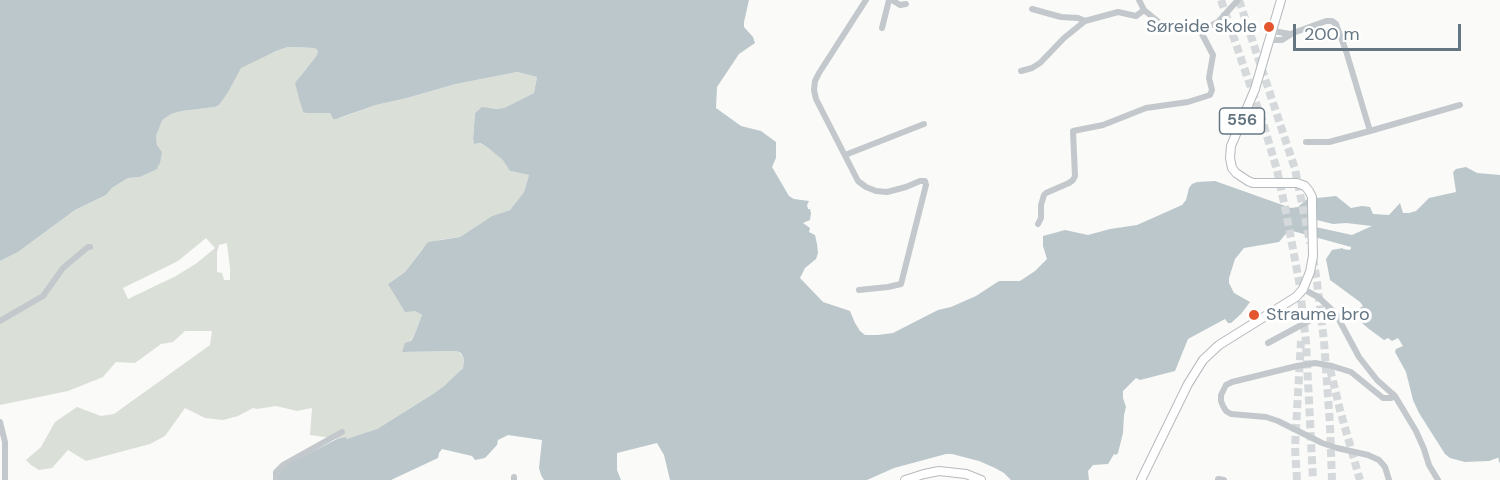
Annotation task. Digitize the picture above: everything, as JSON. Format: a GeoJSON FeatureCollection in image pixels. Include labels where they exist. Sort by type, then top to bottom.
{"type":"FeatureCollection","features":[{"type":"Feature","properties":{"kind":"main road","name":"556"},"geometry":{"type":"LineString","coordinates":[[1281,0],[1250,103],[1231,146],[1230,158],[1236,173],[1248,181],[1253,183],[1290,182],[1305,186],[1312,197],[1313,245],[1310,272],[1303,289]]}},
{"type":"Feature","properties":{"kind":"main road"},"geometry":{"type":"LineString","coordinates":[[1141,480],[1188,384],[1203,360],[1220,345],[1285,305],[1303,289]]}},
{"type":"Feature","properties":{"kind":"main road"},"geometry":{"type":"LineString","coordinates":[[905,480],[931,472],[948,471],[966,474],[981,480]]}},
{"type":"Feature","properties":{"kind":"street"},"geometry":{"type":"LineString","coordinates":[[859,290],[901,284],[926,185],[925,181],[920,181],[887,192],[876,191],[858,181],[816,99],[815,81],[866,0]]}},
{"type":"Feature","properties":{"kind":"street"},"geometry":{"type":"LineString","coordinates":[[882,28],[891,0],[906,4]]}},
{"type":"Feature","properties":{"kind":"street"},"geometry":{"type":"LineString","coordinates":[[1138,0],[1151,18],[1161,24],[1191,31],[1202,30],[1218,22],[1238,0]]}},
{"type":"Feature","properties":{"kind":"street"},"geometry":{"type":"LineString","coordinates":[[1032,9],[1085,21]]}},
{"type":"Feature","properties":{"kind":"street"},"geometry":{"type":"LineString","coordinates":[[1021,71],[1040,63],[1064,38],[1085,21],[1119,12],[1136,16],[1144,10]]}},
{"type":"Feature","properties":{"kind":"street"},"geometry":{"type":"LineString","coordinates":[[1270,40],[1282,40],[1291,34],[1326,21],[1336,24],[1370,131]]}},
{"type":"Feature","properties":{"kind":"street"},"geometry":{"type":"LineString","coordinates":[[1038,224],[1044,195],[1069,183],[1075,176],[1073,131],[1104,124],[1146,108],[1188,102],[1212,94],[1209,78],[1213,55],[1202,30]]}},
{"type":"Feature","properties":{"kind":"street"},"geometry":{"type":"LineString","coordinates":[[1273,31],[1291,34]]}},
{"type":"Feature","properties":{"kind":"street"},"geometry":{"type":"LineString","coordinates":[[1306,142],[1329,142],[1460,105]]}},
{"type":"Feature","properties":{"kind":"street"},"geometry":{"type":"LineString","coordinates":[[844,155],[924,124]]}},
{"type":"Feature","properties":{"kind":"street"},"geometry":{"type":"LineString","coordinates":[[0,321],[43,296],[63,268],[90,247]]}},
{"type":"Feature","properties":{"kind":"street"},"geometry":{"type":"LineString","coordinates":[[1303,289],[1318,297],[1331,309],[1359,357],[1377,380],[1395,396],[1416,431],[1429,465],[1438,480]]}},
{"type":"Feature","properties":{"kind":"street"},"geometry":{"type":"LineString","coordinates":[[1268,343],[1331,309]]}},
{"type":"Feature","properties":{"kind":"street"},"geometry":{"type":"LineString","coordinates":[[1389,480],[1385,467],[1379,460],[1368,454],[1322,444],[1266,417],[1231,414],[1222,406],[1221,395],[1226,385],[1232,382],[1315,363],[1351,372],[1383,398],[1395,396]]}},
{"type":"Feature","properties":{"kind":"street"},"geometry":{"type":"LineString","coordinates":[[0,422],[5,442],[6,480]]}},
{"type":"Feature","properties":{"kind":"street"},"geometry":{"type":"LineString","coordinates":[[276,480],[276,472],[283,465],[342,432]]}},
{"type":"Feature","properties":{"kind":"shaded area"},"geometry":{"type":"Polygon","coordinates":[[[0,0],[749,0],[744,27],[755,43],[739,54],[717,87],[716,108],[741,126],[761,131],[776,142],[776,158],[772,167],[789,196],[809,201],[807,205],[811,213],[810,220],[803,223],[810,228],[809,232],[815,235],[817,244],[816,259],[805,268],[800,278],[823,302],[850,311],[860,331],[865,335],[893,333],[938,310],[976,296],[999,281],[1020,281],[1047,259],[1043,236],[1065,230],[1088,235],[1137,225],[1182,205],[1189,188],[1197,182],[1215,181],[1291,208],[1298,207],[1307,199],[1336,196],[1351,208],[1370,207],[1373,214],[1389,215],[1400,203],[1403,213],[1409,213],[1416,211],[1429,198],[1456,192],[1453,172],[1456,169],[1466,167],[1477,173],[1500,175],[1500,457],[1489,461],[1465,462],[1450,458],[1445,454],[1413,400],[1406,372],[1395,352],[1403,346],[1398,338],[1392,341],[1388,338],[1384,340],[1369,329],[1362,323],[1357,310],[1363,306],[1360,302],[1330,280],[1326,259],[1332,250],[1343,248],[1349,250],[1351,247],[1289,230],[1279,242],[1244,248],[1235,259],[1229,283],[1234,293],[1250,302],[1241,314],[1231,323],[1225,319],[1188,339],[1175,371],[1140,380],[1136,378],[1123,391],[1126,407],[1118,453],[1114,454],[1108,464],[1093,465],[1088,471],[1089,480],[1011,480],[1004,473],[979,461],[946,454],[894,468],[867,480],[670,480],[664,455],[657,443],[617,453],[617,470],[621,480],[544,480],[539,468],[542,440],[508,435],[498,440],[497,445],[485,458],[475,460],[472,456],[442,449],[438,458],[391,480],[279,480],[278,475],[283,467],[337,439],[345,437],[347,439],[377,429],[433,394],[463,368],[464,359],[461,353],[456,351],[402,352],[405,343],[411,341],[414,336],[422,315],[415,311],[405,312],[388,284],[405,272],[428,242],[460,237],[492,216],[510,210],[524,192],[529,175],[510,171],[503,160],[480,143],[474,144],[473,139],[475,113],[482,107],[504,108],[534,93],[537,77],[517,72],[456,84],[333,119],[330,113],[303,112],[295,83],[318,51],[315,48],[288,47],[276,51],[241,68],[219,105],[182,111],[162,120],[156,136],[157,145],[162,152],[157,169],[140,177],[128,178],[112,188],[106,195],[75,210],[18,252],[0,261],[0,0]],[[1313,219],[1304,222],[1311,226],[1352,235],[1372,226],[1346,223],[1333,224],[1313,219]]]}},
{"type":"Feature","properties":{"kind":"shaded area"},"geometry":{"type":"Polygon","coordinates":[[[288,47],[315,48],[318,51],[301,75],[300,102],[303,112],[330,113],[333,119],[456,84],[517,72],[537,77],[534,93],[504,108],[482,108],[475,113],[474,144],[479,143],[487,147],[504,160],[510,171],[529,175],[524,192],[510,210],[492,216],[460,237],[439,240],[423,248],[405,272],[388,284],[422,315],[414,336],[402,352],[456,351],[464,359],[463,368],[433,394],[377,429],[346,440],[345,437],[339,439],[310,435],[312,408],[297,411],[276,406],[253,408],[238,416],[223,420],[205,418],[185,408],[165,436],[150,444],[86,461],[68,450],[52,468],[39,470],[26,460],[41,447],[55,422],[77,407],[101,416],[114,414],[210,345],[212,331],[185,331],[173,342],[161,344],[135,363],[116,362],[103,377],[68,391],[0,405],[0,261],[18,252],[75,210],[106,195],[112,188],[128,178],[140,177],[158,168],[162,152],[157,145],[156,136],[161,120],[182,111],[219,105],[242,66],[288,47]],[[206,238],[178,261],[123,288],[128,299],[176,276],[197,263],[215,248],[206,238]],[[227,243],[219,245],[217,272],[222,273],[224,280],[230,280],[230,268],[227,243]]]}},
{"type":"Feature","properties":{"kind":"waterway"},"geometry":{"type":"LineString","coordinates":[[1499,457],[1500,462]]}},
{"type":"Feature","properties":{"kind":"tunnel"},"geometry":{"type":"LineString","coordinates":[[1221,0],[1264,126],[1286,212],[1299,281],[1306,342],[1313,480]]}},
{"type":"Feature","properties":{"kind":"tunnel"},"geometry":{"type":"LineString","coordinates":[[1239,0],[1295,169],[1310,243]]}},
{"type":"Feature","properties":{"kind":"tunnel"},"geometry":{"type":"LineString","coordinates":[[1313,258],[1324,341],[1332,480]]}},
{"type":"Feature","properties":{"kind":"tunnel"},"geometry":{"type":"LineString","coordinates":[[1297,480],[1295,447],[1301,341]]}},
{"type":"Feature","properties":{"kind":"tunnel"},"geometry":{"type":"LineString","coordinates":[[1330,369],[1360,480]]}},
{"type":"Feature","properties":{"kind":"place","name":"Søreide skole"},"geometry":{"type":"Point","coordinates":[1269,27]}},
{"type":"Feature","properties":{"kind":"place","name":"Straume bro"},"geometry":{"type":"Point","coordinates":[1254,315]}}]}
